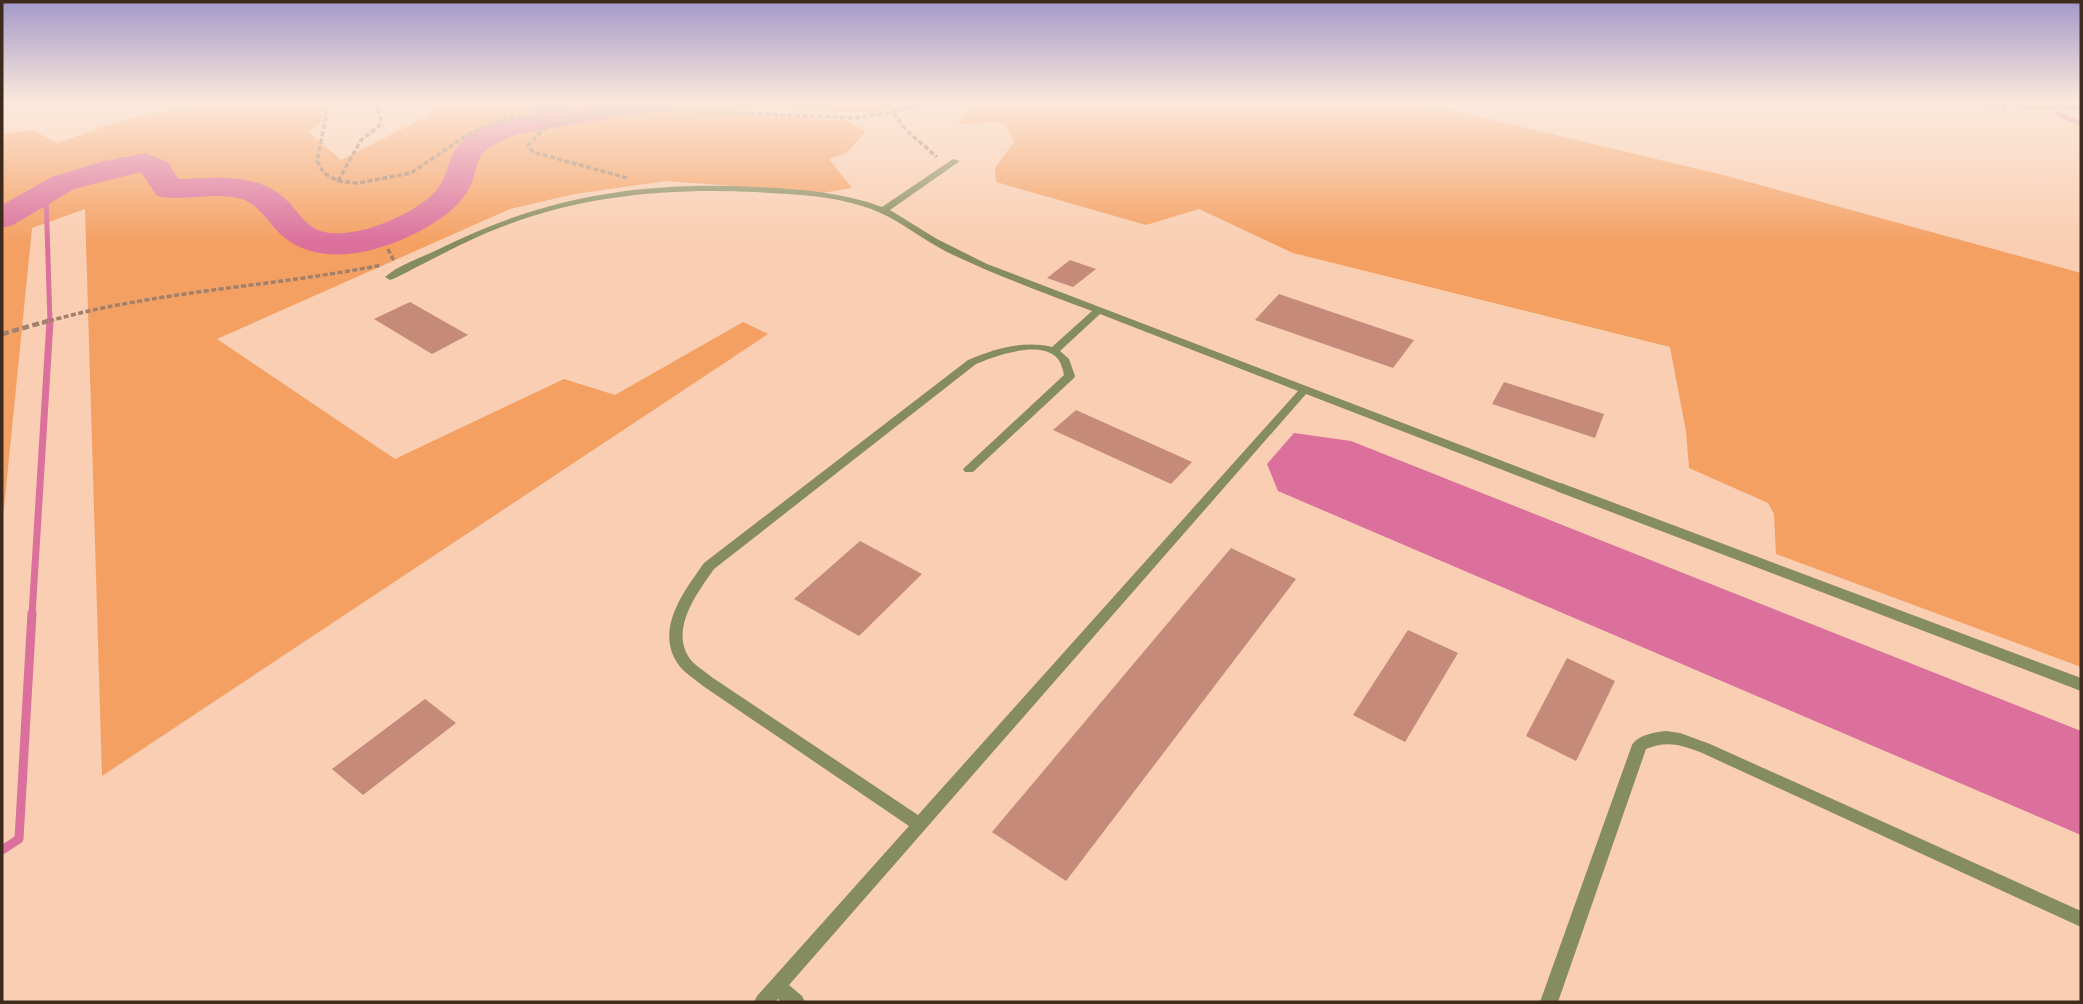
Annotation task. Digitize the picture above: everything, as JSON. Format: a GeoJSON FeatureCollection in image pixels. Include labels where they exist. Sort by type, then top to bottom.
{"type":"FeatureCollection","features":[{"type":"Feature","properties":{"kind":"street"},"geometry":{"type":"LineString","coordinates":[[1561,488],[2081,685]]}},
{"type":"Feature","properties":{"kind":"lane"},"geometry":{"type":"LineString","coordinates":[[884,210],[953,164]]}},
{"type":"Feature","properties":{"kind":"lane"},"geometry":{"type":"LineString","coordinates":[[390,277],[500,224],[558,205],[604,197],[665,189],[740,188],[798,192],[855,202],[884,210],[929,239],[984,266],[1561,488]]}},
{"type":"Feature","properties":{"kind":"lane"},"geometry":{"type":"LineString","coordinates":[[1054,351],[1099,310]]}},
{"type":"Feature","properties":{"kind":"lane"},"geometry":{"type":"LineString","coordinates":[[919,824],[708,682],[681,657],[675,627],[689,596],[709,566],[972,362],[1023,346],[1040,346],[1054,351],[1064,359],[1070,376],[969,469]]}},
{"type":"Feature","properties":{"kind":"lane"},"geometry":{"type":"LineString","coordinates":[[763,1002],[1306,389]]}},
{"type":"Feature","properties":{"kind":"lane"},"geometry":{"type":"LineString","coordinates":[[1549,1002],[1640,744],[1655,737],[1674,736],[1705,748],[2081,919]]}},
{"type":"Feature","properties":{"kind":"lane"},"geometry":{"type":"LineString","coordinates":[[777,987],[796,1002]]}},
{"type":"Feature","properties":{"kind":"path"},"geometry":{"type":"LineString","coordinates":[[319,149],[317,161],[324,173],[338,181],[358,183],[411,173],[446,149]]}},
{"type":"Feature","properties":{"kind":"path"},"geometry":{"type":"LineString","coordinates":[[338,181],[356,149]]}},
{"type":"Feature","properties":{"kind":"path"},"geometry":{"type":"LineString","coordinates":[[531,149],[533,152],[627,178]]}},
{"type":"Feature","properties":{"kind":"path"},"geometry":{"type":"LineString","coordinates":[[932,149],[953,164]]}},
{"type":"Feature","properties":{"kind":"path"},"geometry":{"type":"LineString","coordinates":[[388,248],[394,262]]}},
{"type":"Feature","properties":{"kind":"path"},"geometry":{"type":"LineString","coordinates":[[2,334],[59,317],[202,293],[333,276],[406,260]]}},
{"type":"Feature","properties":{"kind":"shaded area"},"geometry":{"type":"Polygon","coordinates":[[[2,149],[328,149],[341,160],[363,149],[850,149],[829,159],[852,188],[822,193],[666,181],[575,194],[510,209],[217,339],[395,459],[564,379],[615,395],[743,322],[768,334],[102,776],[85,209],[32,228],[2,528],[2,149]]]}},
{"type":"Feature","properties":{"kind":"shaded area"},"geometry":{"type":"Polygon","coordinates":[[[1009,149],[1614,149],[1727,176],[2081,273],[2081,667],[1776,554],[1774,514],[1768,503],[1689,468],[1686,431],[1670,347],[1293,253],[1199,209],[1146,225],[996,182],[995,168],[1009,149]]]}},
{"type":"Feature","properties":{"kind":"shaded area"},"geometry":{"type":"Polygon","coordinates":[[[1294,433],[1351,441],[2081,731],[2081,835],[1278,491],[1267,464],[1294,433]]]}},
{"type":"Feature","properties":{"kind":"building"},"geometry":{"type":"Polygon","coordinates":[[[1070,260],[1096,269],[1073,287],[1047,278],[1070,260]]]}},
{"type":"Feature","properties":{"kind":"building"},"geometry":{"type":"Polygon","coordinates":[[[1279,294],[1414,340],[1393,368],[1255,320],[1279,294]]]}},
{"type":"Feature","properties":{"kind":"building"},"geometry":{"type":"Polygon","coordinates":[[[410,302],[468,335],[432,354],[374,319],[410,302]]]}},
{"type":"Feature","properties":{"kind":"building"},"geometry":{"type":"Polygon","coordinates":[[[1504,382],[1604,414],[1595,438],[1492,404],[1504,382]]]}},
{"type":"Feature","properties":{"kind":"building"},"geometry":{"type":"Polygon","coordinates":[[[1076,410],[1192,462],[1171,484],[1053,430],[1076,410]]]}},
{"type":"Feature","properties":{"kind":"building"},"geometry":{"type":"Polygon","coordinates":[[[860,541],[922,574],[859,636],[794,599],[860,541]]]}},
{"type":"Feature","properties":{"kind":"building"},"geometry":{"type":"Polygon","coordinates":[[[1231,548],[1296,579],[1066,881],[992,832],[1231,548]]]}},
{"type":"Feature","properties":{"kind":"building"},"geometry":{"type":"Polygon","coordinates":[[[1408,630],[1458,653],[1405,742],[1353,715],[1408,630]]]}},
{"type":"Feature","properties":{"kind":"building"},"geometry":{"type":"Polygon","coordinates":[[[1567,658],[1615,681],[1576,761],[1526,736],[1567,658]]]}},
{"type":"Feature","properties":{"kind":"building"},"geometry":{"type":"Polygon","coordinates":[[[425,699],[456,723],[363,795],[332,769],[425,699]]]}},
{"type":"Feature","properties":{"kind":"waterway"},"geometry":{"type":"LineString","coordinates":[[2,218],[63,183],[115,167],[145,162],[157,168],[168,189],[220,187],[246,190],[266,200],[303,236],[326,243],[345,243],[365,240],[405,226],[439,205],[455,187],[470,149]]}},
{"type":"Feature","properties":{"kind":"waterway"},"geometry":{"type":"LineString","coordinates":[[46,194],[50,322]]}},
{"type":"Feature","properties":{"kind":"waterway"},"geometry":{"type":"LineString","coordinates":[[32,615],[50,322]]}},
{"type":"Feature","properties":{"kind":"waterway"},"geometry":{"type":"LineString","coordinates":[[2,850],[19,839],[32,613]]}}]}
